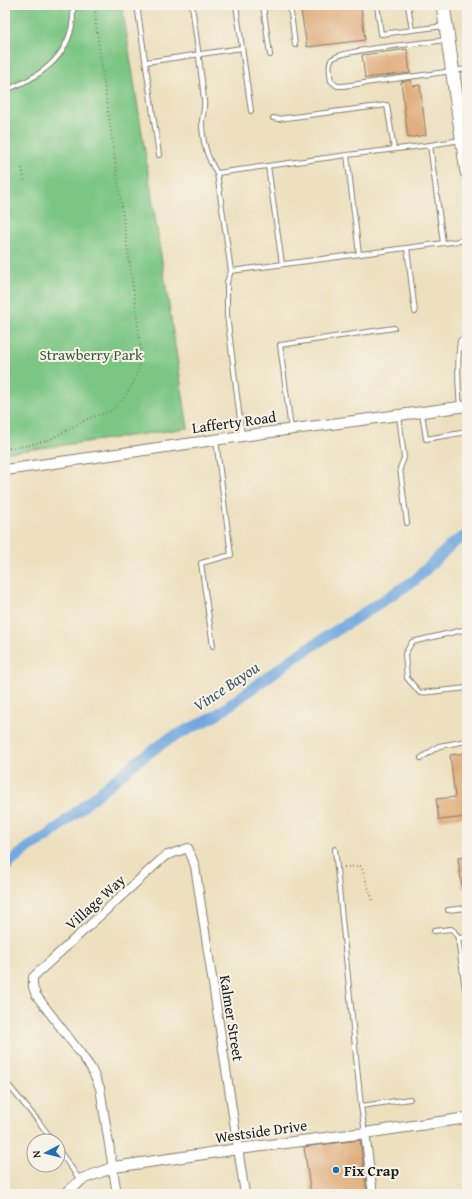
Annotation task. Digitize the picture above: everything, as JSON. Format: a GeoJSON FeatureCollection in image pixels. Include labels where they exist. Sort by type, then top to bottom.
{"type":"FeatureCollection","features":[{"type":"Feature","properties":{"kind":"main road"},"geometry":{"type":"LineString","coordinates":[[443,5],[452,71],[461,113],[467,171]]}},
{"type":"Feature","properties":{"kind":"street","name":"Lafferty Road"},"geometry":{"type":"LineString","coordinates":[[5,470],[216,439],[465,407]]}},
{"type":"Feature","properties":{"kind":"street","name":"Village Way"},"geometry":{"type":"LineString","coordinates":[[114,1168],[100,1088],[91,1068],[36,995],[33,987],[33,977],[165,856],[188,848]]}},
{"type":"Feature","properties":{"kind":"street","name":"Kalmer Street"},"geometry":{"type":"LineString","coordinates":[[188,848],[195,866],[245,1194]]}},
{"type":"Feature","properties":{"kind":"street","name":"Westside Drive"},"geometry":{"type":"LineString","coordinates":[[66,1194],[81,1180],[114,1168],[238,1148],[365,1133],[467,1118]]}},
{"type":"Feature","properties":{"kind":"street"},"geometry":{"type":"LineString","coordinates":[[365,1133],[373,1194]]}},
{"type":"Feature","properties":{"kind":"street"},"geometry":{"type":"LineString","coordinates":[[114,1168],[117,1194]]}},
{"type":"Feature","properties":{"kind":"lane"},"geometry":{"type":"LineString","coordinates":[[5,90],[24,83],[50,66],[58,58],[65,48],[70,34],[73,20],[73,5]]}},
{"type":"Feature","properties":{"kind":"lane"},"geometry":{"type":"LineString","coordinates":[[137,5],[159,155]]}},
{"type":"Feature","properties":{"kind":"lane"},"geometry":{"type":"LineString","coordinates":[[192,5],[205,102],[202,121],[206,154],[217,173],[231,271],[227,282],[227,315],[242,436]]}},
{"type":"Feature","properties":{"kind":"lane"},"geometry":{"type":"LineString","coordinates":[[236,5],[251,111]]}},
{"type":"Feature","properties":{"kind":"lane"},"geometry":{"type":"LineString","coordinates":[[263,5],[270,55]]}},
{"type":"Feature","properties":{"kind":"lane"},"geometry":{"type":"LineString","coordinates":[[290,5],[295,45]]}},
{"type":"Feature","properties":{"kind":"lane"},"geometry":{"type":"LineString","coordinates":[[376,5],[381,34],[446,25]]}},
{"type":"Feature","properties":{"kind":"lane"},"geometry":{"type":"LineString","coordinates":[[408,5],[412,30]]}},
{"type":"Feature","properties":{"kind":"lane"},"geometry":{"type":"LineString","coordinates":[[448,40],[409,44],[337,56],[332,60],[330,66],[331,81],[337,86],[343,86],[467,69]]}},
{"type":"Feature","properties":{"kind":"lane"},"geometry":{"type":"LineString","coordinates":[[146,62],[242,48]]}},
{"type":"Feature","properties":{"kind":"lane"},"geometry":{"type":"LineString","coordinates":[[273,118],[278,119],[387,105],[394,149]]}},
{"type":"Feature","properties":{"kind":"lane"},"geometry":{"type":"LineString","coordinates":[[217,173],[430,145],[464,138]]}},
{"type":"Feature","properties":{"kind":"lane"},"geometry":{"type":"LineString","coordinates":[[430,145],[443,243]]}},
{"type":"Feature","properties":{"kind":"lane"},"geometry":{"type":"LineString","coordinates":[[347,155],[359,254]]}},
{"type":"Feature","properties":{"kind":"lane"},"geometry":{"type":"LineString","coordinates":[[268,166],[282,264]]}},
{"type":"Feature","properties":{"kind":"lane"},"geometry":{"type":"LineString","coordinates":[[231,271],[467,240]]}},
{"type":"Feature","properties":{"kind":"lane"},"geometry":{"type":"LineString","coordinates":[[407,248],[415,312]]}},
{"type":"Feature","properties":{"kind":"lane"},"geometry":{"type":"LineString","coordinates":[[291,429],[280,345],[394,328]]}},
{"type":"Feature","properties":{"kind":"lane"},"geometry":{"type":"LineString","coordinates":[[465,407],[458,385],[459,349],[460,341],[467,336]]}},
{"type":"Feature","properties":{"kind":"lane"},"geometry":{"type":"LineString","coordinates":[[422,412],[426,439],[467,432]]}},
{"type":"Feature","properties":{"kind":"lane"},"geometry":{"type":"LineString","coordinates":[[399,415],[404,458],[400,468],[408,522]]}},
{"type":"Feature","properties":{"kind":"lane"},"geometry":{"type":"LineString","coordinates":[[212,646],[202,563],[231,555],[216,439]]}},
{"type":"Feature","properties":{"kind":"lane"},"geometry":{"type":"LineString","coordinates":[[467,629],[412,642],[405,654],[407,678],[420,693],[467,688]]}},
{"type":"Feature","properties":{"kind":"lane"},"geometry":{"type":"LineString","coordinates":[[421,758],[439,746],[467,741]]}},
{"type":"Feature","properties":{"kind":"lane"},"geometry":{"type":"LineString","coordinates":[[335,849],[365,1133]]}},
{"type":"Feature","properties":{"kind":"lane"},"geometry":{"type":"LineString","coordinates":[[448,910],[467,908]]}},
{"type":"Feature","properties":{"kind":"lane"},"geometry":{"type":"LineString","coordinates":[[434,931],[451,929],[458,938],[465,990]]}},
{"type":"Feature","properties":{"kind":"lane"},"geometry":{"type":"LineString","coordinates":[[458,938],[467,937]]}},
{"type":"Feature","properties":{"kind":"lane"},"geometry":{"type":"LineString","coordinates":[[5,1081],[47,1133]]}},
{"type":"Feature","properties":{"kind":"lane"},"geometry":{"type":"LineString","coordinates":[[361,1106],[410,1099]]}},
{"type":"Feature","properties":{"kind":"lane"},"geometry":{"type":"LineString","coordinates":[[66,1159],[81,1180]]}},
{"type":"Feature","properties":{"kind":"path"},"geometry":{"type":"LineString","coordinates":[[5,449],[26,446],[49,440],[87,419],[111,411],[123,399],[134,384],[139,368],[141,353],[136,308],[96,26],[95,5]]}},
{"type":"Feature","properties":{"kind":"path"},"geometry":{"type":"LineString","coordinates":[[22,168],[25,184]]}},
{"type":"Feature","properties":{"kind":"path"},"geometry":{"type":"LineString","coordinates":[[336,868],[361,866],[373,901]]}},
{"type":"Feature","properties":{"kind":"green space","name":"Strawberry Park"},"geometry":{"type":"Polygon","coordinates":[[[5,5],[122,5],[188,428],[5,453],[5,5]]]}},
{"type":"Feature","properties":{"kind":"building"},"geometry":{"type":"Polygon","coordinates":[[[300,5],[361,5],[365,40],[307,47],[300,5]]]}},
{"type":"Feature","properties":{"kind":"building"},"geometry":{"type":"Polygon","coordinates":[[[407,49],[410,73],[365,78],[362,55],[407,49]]]}},
{"type":"Feature","properties":{"kind":"building"},"geometry":{"type":"Polygon","coordinates":[[[411,80],[412,86],[420,85],[426,135],[408,138],[401,82],[411,80]]]}},
{"type":"Feature","properties":{"kind":"building"},"geometry":{"type":"Polygon","coordinates":[[[467,753],[467,817],[439,820],[436,799],[455,797],[450,755],[467,753]]]}},
{"type":"Feature","properties":{"kind":"building"},"geometry":{"type":"Polygon","coordinates":[[[467,857],[467,888],[462,888],[458,858],[467,857]]]}},
{"type":"Feature","properties":{"kind":"building","name":"Fix Crap"},"geometry":{"type":"Polygon","coordinates":[[[360,1140],[367,1194],[311,1194],[304,1147],[360,1140]]]}},
{"type":"Feature","properties":{"kind":"waterway","name":"Vince Bayou"},"geometry":{"type":"LineString","coordinates":[[5,867],[29,847],[48,836],[136,762],[167,740],[215,716],[292,659],[415,580],[452,544],[467,535]]}},
{"type":"Feature","properties":{"kind":"place","name":"Fix Crap"},"geometry":{"type":"Point","coordinates":[336,1170]}}]}
